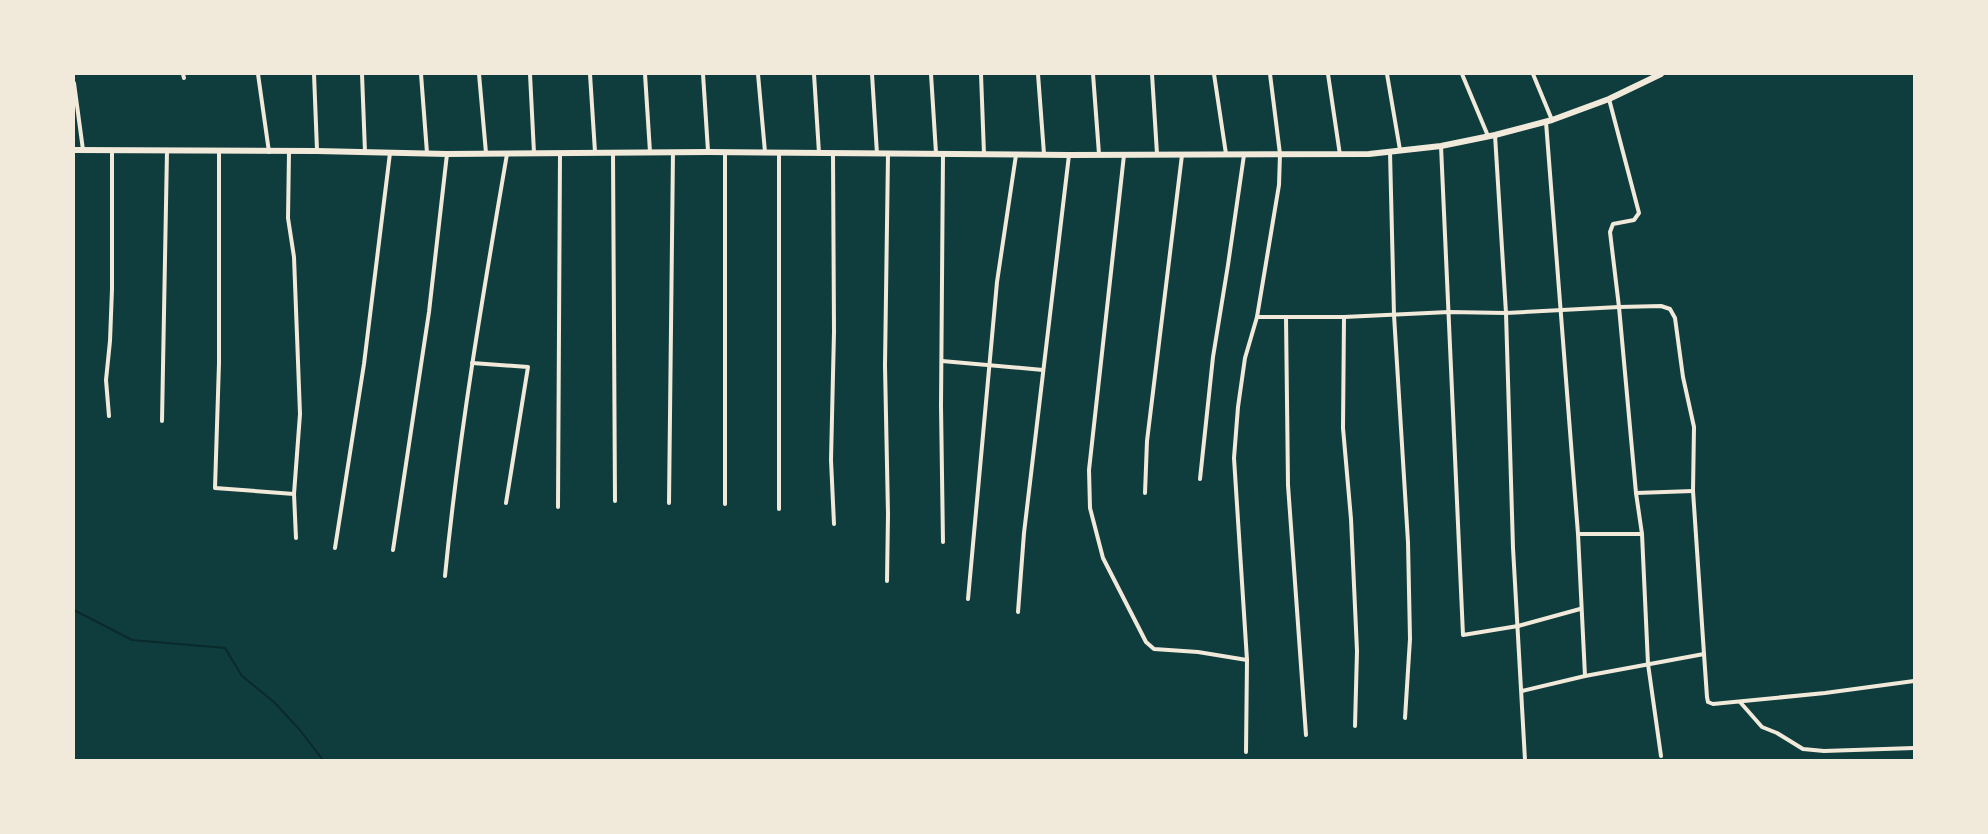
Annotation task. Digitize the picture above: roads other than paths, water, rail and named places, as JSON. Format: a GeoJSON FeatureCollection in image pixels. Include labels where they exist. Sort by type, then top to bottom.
{"type":"FeatureCollection","features":[{"type":"Feature","properties":{"kind":"highway"},"geometry":{"type":"LineString","coordinates":[[74,150],[447,154],[725,152],[1340,155],[1441,146],[1492,136],[1549,121],[1609,99],[1661,74]]}},
{"type":"Feature","properties":{"kind":"street"},"geometry":{"type":"LineString","coordinates":[[258,74],[269,152]]}},
{"type":"Feature","properties":{"kind":"street"},"geometry":{"type":"LineString","coordinates":[[314,74],[317,151]]}},
{"type":"Feature","properties":{"kind":"street"},"geometry":{"type":"LineString","coordinates":[[362,74],[365,152]]}},
{"type":"Feature","properties":{"kind":"street"},"geometry":{"type":"LineString","coordinates":[[422,74],[427,153]]}},
{"type":"Feature","properties":{"kind":"street"},"geometry":{"type":"LineString","coordinates":[[479,74],[486,153]]}},
{"type":"Feature","properties":{"kind":"street"},"geometry":{"type":"LineString","coordinates":[[530,74],[534,154]]}},
{"type":"Feature","properties":{"kind":"street"},"geometry":{"type":"LineString","coordinates":[[590,74],[595,152]]}},
{"type":"Feature","properties":{"kind":"street"},"geometry":{"type":"LineString","coordinates":[[645,74],[651,153]]}},
{"type":"Feature","properties":{"kind":"street"},"geometry":{"type":"LineString","coordinates":[[703,74],[708,152]]}},
{"type":"Feature","properties":{"kind":"street"},"geometry":{"type":"LineString","coordinates":[[758,74],[765,153]]}},
{"type":"Feature","properties":{"kind":"street"},"geometry":{"type":"LineString","coordinates":[[814,74],[819,153]]}},
{"type":"Feature","properties":{"kind":"street"},"geometry":{"type":"LineString","coordinates":[[872,74],[877,154]]}},
{"type":"Feature","properties":{"kind":"street"},"geometry":{"type":"LineString","coordinates":[[931,74],[940,154],[943,542]]}},
{"type":"Feature","properties":{"kind":"street"},"geometry":{"type":"LineString","coordinates":[[981,74],[984,155]]}},
{"type":"Feature","properties":{"kind":"street"},"geometry":{"type":"LineString","coordinates":[[1038,74],[1044,155]]}},
{"type":"Feature","properties":{"kind":"street"},"geometry":{"type":"LineString","coordinates":[[1094,74],[1099,154]]}},
{"type":"Feature","properties":{"kind":"street"},"geometry":{"type":"LineString","coordinates":[[1152,74],[1156,154]]}},
{"type":"Feature","properties":{"kind":"street"},"geometry":{"type":"LineString","coordinates":[[1214,74],[1226,154]]}},
{"type":"Feature","properties":{"kind":"street"},"geometry":{"type":"LineString","coordinates":[[1246,752],[1247,660],[1234,458],[1245,358],[1257,317],[1279,185],[1280,154],[1270,74]]}},
{"type":"Feature","properties":{"kind":"street"},"geometry":{"type":"LineString","coordinates":[[1328,74],[1340,155]]}},
{"type":"Feature","properties":{"kind":"street"},"geometry":{"type":"LineString","coordinates":[[1387,74],[1400,151]]}},
{"type":"Feature","properties":{"kind":"street"},"geometry":{"type":"LineString","coordinates":[[1462,74],[1492,136],[1506,313],[1513,548],[1525,760]]}},
{"type":"Feature","properties":{"kind":"street"},"geometry":{"type":"LineString","coordinates":[[1533,74],[1549,121],[1578,534],[1585,676]]}},
{"type":"Feature","properties":{"kind":"street"},"geometry":{"type":"LineString","coordinates":[[74,83],[83,150]]}},
{"type":"Feature","properties":{"kind":"street"},"geometry":{"type":"LineString","coordinates":[[1609,99],[1638,213],[1634,220],[1613,224],[1611,227],[1636,493],[1642,534],[1648,664],[1660,756]]}},
{"type":"Feature","properties":{"kind":"street"},"geometry":{"type":"LineString","coordinates":[[1441,146],[1463,635],[1518,626],[1580,609]]}},
{"type":"Feature","properties":{"kind":"street"},"geometry":{"type":"LineString","coordinates":[[162,421],[167,151]]}},
{"type":"Feature","properties":{"kind":"street"},"geometry":{"type":"LineString","coordinates":[[109,416],[105,380],[110,341],[112,289],[112,152]]}},
{"type":"Feature","properties":{"kind":"street"},"geometry":{"type":"LineString","coordinates":[[219,152],[219,363],[215,489],[294,494]]}},
{"type":"Feature","properties":{"kind":"street"},"geometry":{"type":"LineString","coordinates":[[289,152],[288,218],[294,251],[300,414],[294,494],[296,538]]}},
{"type":"Feature","properties":{"kind":"street"},"geometry":{"type":"LineString","coordinates":[[669,503],[673,152]]}},
{"type":"Feature","properties":{"kind":"street"},"geometry":{"type":"LineString","coordinates":[[725,152],[726,504]]}},
{"type":"Feature","properties":{"kind":"street"},"geometry":{"type":"LineString","coordinates":[[1390,152],[1394,315],[1408,542],[1410,639],[1405,718]]}},
{"type":"Feature","properties":{"kind":"street"},"geometry":{"type":"LineString","coordinates":[[335,548],[364,364],[390,153]]}},
{"type":"Feature","properties":{"kind":"street"},"geometry":{"type":"LineString","coordinates":[[558,507],[560,153]]}},
{"type":"Feature","properties":{"kind":"street"},"geometry":{"type":"LineString","coordinates":[[614,153],[615,501]]}},
{"type":"Feature","properties":{"kind":"street"},"geometry":{"type":"LineString","coordinates":[[779,153],[779,509]]}},
{"type":"Feature","properties":{"kind":"street"},"geometry":{"type":"LineString","coordinates":[[393,550],[429,312],[447,154]]}},
{"type":"Feature","properties":{"kind":"street"},"geometry":{"type":"LineString","coordinates":[[446,576],[452,506],[472,363],[507,154]]}},
{"type":"Feature","properties":{"kind":"street"},"geometry":{"type":"LineString","coordinates":[[833,154],[834,333],[831,460],[834,524]]}},
{"type":"Feature","properties":{"kind":"street"},"geometry":{"type":"LineString","coordinates":[[887,581],[885,366],[888,154]]}},
{"type":"Feature","properties":{"kind":"street"},"geometry":{"type":"LineString","coordinates":[[968,599],[979,492],[988,365],[997,282],[1016,154]]}},
{"type":"Feature","properties":{"kind":"street"},"geometry":{"type":"LineString","coordinates":[[1124,154],[1089,470],[1092,519],[1103,558],[1146,642],[1154,649],[1198,652],[1247,660]]}},
{"type":"Feature","properties":{"kind":"street"},"geometry":{"type":"LineString","coordinates":[[1200,479],[1213,357],[1244,154]]}},
{"type":"Feature","properties":{"kind":"street"},"geometry":{"type":"LineString","coordinates":[[1018,612],[1024,533],[1069,155]]}},
{"type":"Feature","properties":{"kind":"street"},"geometry":{"type":"LineString","coordinates":[[1145,492],[1147,441],[1182,155]]}},
{"type":"Feature","properties":{"kind":"street"},"geometry":{"type":"LineString","coordinates":[[1257,317],[1344,317],[1449,312],[1506,313],[1619,307],[1666,307],[1670,309],[1675,318],[1683,377],[1694,427],[1693,491],[1708,702],[1713,704],[1825,693],[1914,681]]}},
{"type":"Feature","properties":{"kind":"street"},"geometry":{"type":"LineString","coordinates":[[1286,317],[1288,485],[1306,735]]}},
{"type":"Feature","properties":{"kind":"street"},"geometry":{"type":"LineString","coordinates":[[1344,317],[1343,428],[1351,519],[1356,726]]}},
{"type":"Feature","properties":{"kind":"street"},"geometry":{"type":"LineString","coordinates":[[942,361],[1043,370]]}},
{"type":"Feature","properties":{"kind":"street"},"geometry":{"type":"LineString","coordinates":[[472,363],[528,367],[506,503]]}},
{"type":"Feature","properties":{"kind":"street"},"geometry":{"type":"LineString","coordinates":[[1636,493],[1693,491]]}},
{"type":"Feature","properties":{"kind":"street"},"geometry":{"type":"LineString","coordinates":[[1578,534],[1642,534]]}},
{"type":"Feature","properties":{"kind":"street"},"geometry":{"type":"LineString","coordinates":[[1522,691],[1585,676],[1704,654]]}},
{"type":"Feature","properties":{"kind":"street"},"geometry":{"type":"LineString","coordinates":[[1740,701],[1762,727],[1777,733],[1803,749],[1824,751],[1914,748]]}},
{"type":"Feature","properties":{"kind":"waterway"},"geometry":{"type":"LineString","coordinates":[[74,610],[132,640],[225,648],[242,676],[274,702],[323,760]]}}]}
